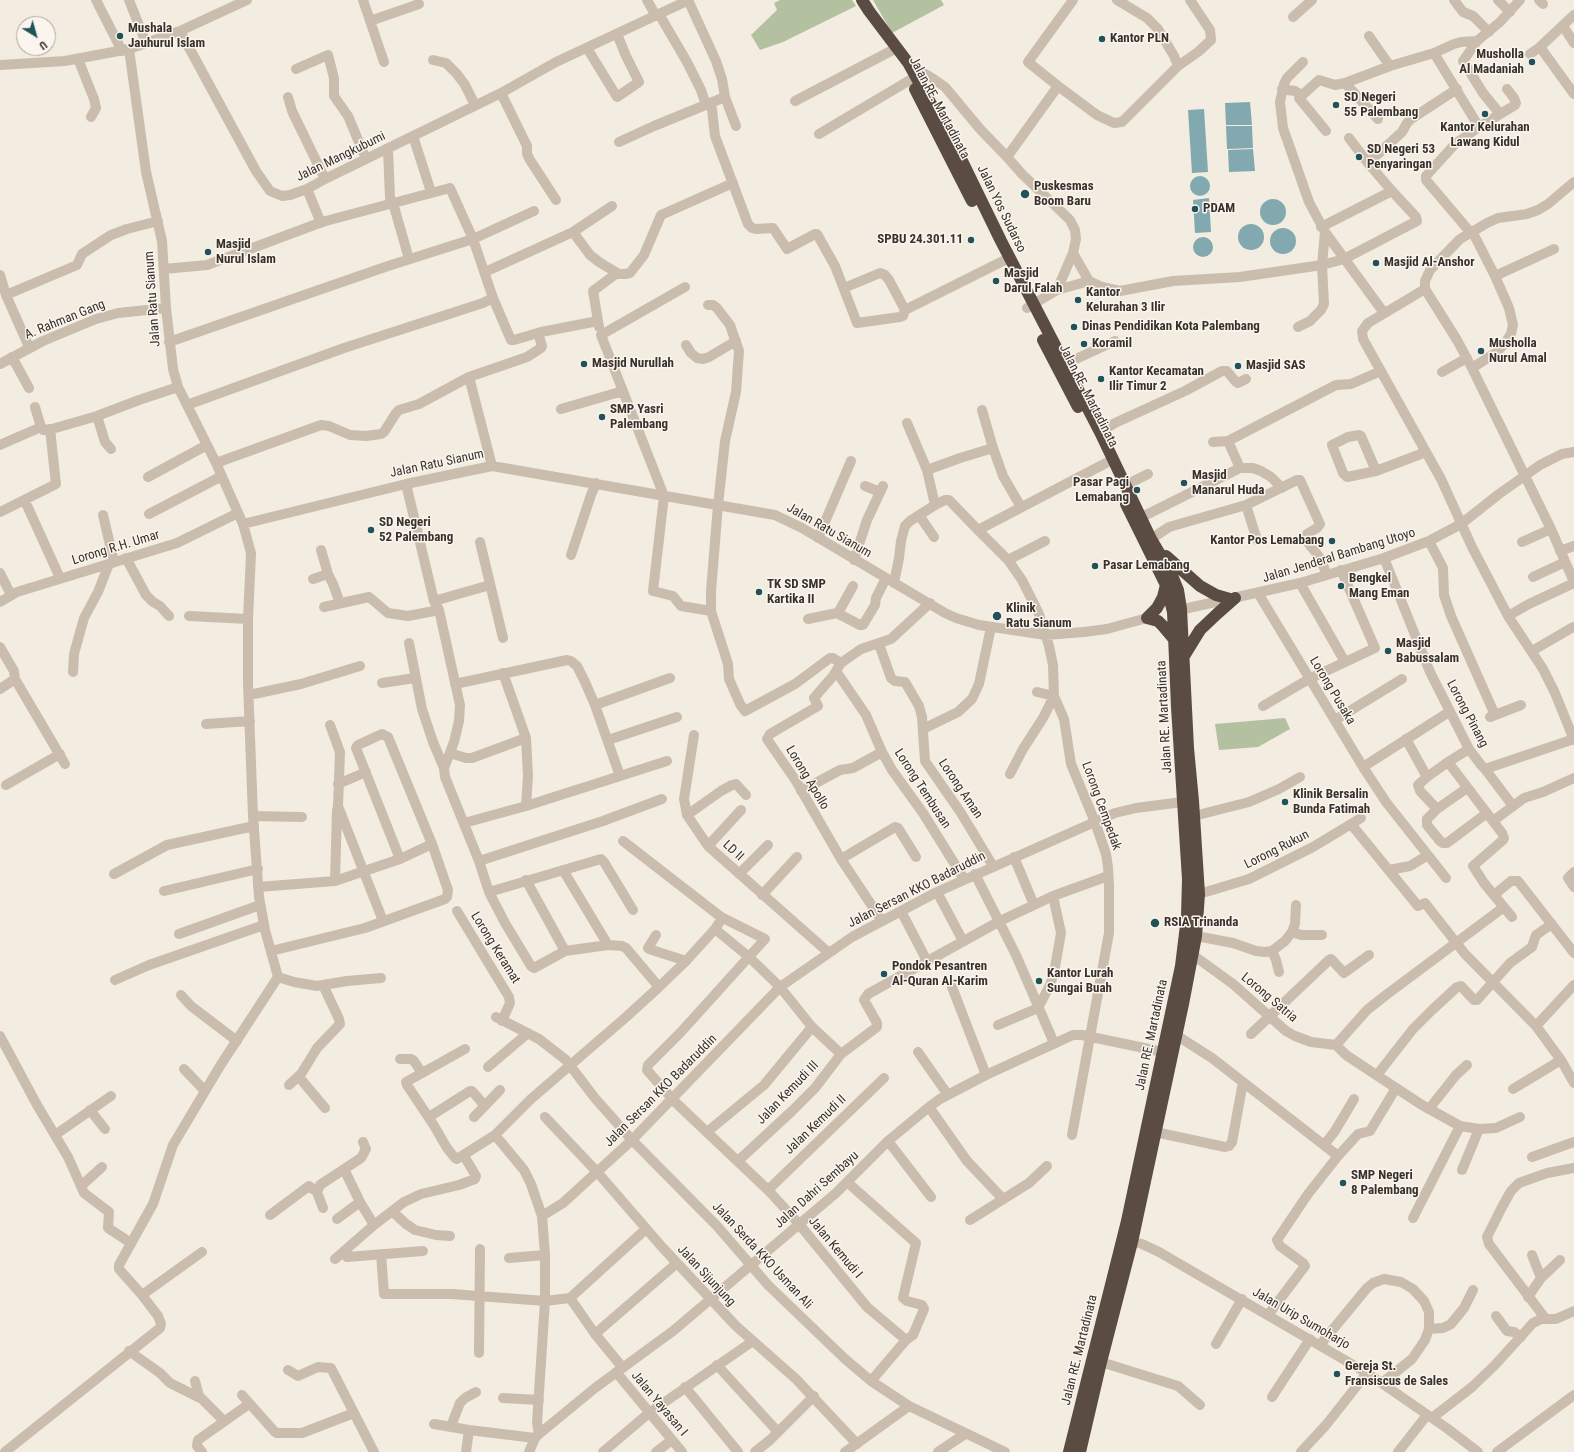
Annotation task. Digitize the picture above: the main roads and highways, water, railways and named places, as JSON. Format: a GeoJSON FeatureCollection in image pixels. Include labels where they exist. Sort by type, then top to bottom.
{"type":"FeatureCollection","features":[{"type":"Feature","properties":{"kind":"highway","name":"Jalan Yos Sudarso"},"geometry":{"type":"LineString","coordinates":[[862,0],[909,64],[958,154],[1006,259]]}},
{"type":"Feature","properties":{"kind":"highway","name":"Jalan RE. Martadinata"},"geometry":{"type":"LineString","coordinates":[[887,35],[891,51],[910,80],[1030,305],[1166,585],[1177,611],[1174,639],[1177,707],[1188,801],[1188,917],[1168,1053],[1127,1241],[1069,1452]]}},
{"type":"Feature","properties":{"kind":"highway"},"geometry":{"type":"LineString","coordinates":[[1030,305],[1065,364],[1175,582],[1177,611],[1184,656],[1188,748],[1188,801],[1194,816],[1199,894],[1196,936],[1176,1035],[1168,1053],[1155,1132],[1127,1241],[1080,1452]]}},
{"type":"Feature","properties":{"kind":"highway"},"geometry":{"type":"LineString","coordinates":[[1154,543],[1200,586],[1216,595],[1233,599],[1200,630],[1184,656]]}},
{"type":"Feature","properties":{"kind":"highway"},"geometry":{"type":"LineString","coordinates":[[1166,585],[1163,597],[1157,608],[1147,618],[1158,621],[1174,639]]}},
{"type":"Feature","properties":{"kind":"water"},"geometry":{"type":"Polygon","coordinates":[[[1250,102],[1252,125],[1226,125],[1225,103],[1250,102]]]}},
{"type":"Feature","properties":{"kind":"water"},"geometry":{"type":"Polygon","coordinates":[[[1204,109],[1208,172],[1192,173],[1188,110],[1204,109]]]}},
{"type":"Feature","properties":{"kind":"water"},"geometry":{"type":"Polygon","coordinates":[[[1226,126],[1252,126],[1253,148],[1227,149],[1226,126]]]}},
{"type":"Feature","properties":{"kind":"water"},"geometry":{"type":"Polygon","coordinates":[[[1253,149],[1255,171],[1229,172],[1228,150],[1253,149]]]}},
{"type":"Feature","properties":{"kind":"water"},"geometry":{"type":"Polygon","coordinates":[[[1200,176],[1207,179],[1210,186],[1207,193],[1200,196],[1193,193],[1190,186],[1193,179],[1200,176]]]}},
{"type":"Feature","properties":{"kind":"water"},"geometry":{"type":"Polygon","coordinates":[[[1209,198],[1211,232],[1195,233],[1193,200],[1209,198]]]}},
{"type":"Feature","properties":{"kind":"water"},"geometry":{"type":"Polygon","coordinates":[[[1273,199],[1282,203],[1286,212],[1282,221],[1273,225],[1264,221],[1260,212],[1264,203],[1273,199]]]}},
{"type":"Feature","properties":{"kind":"water"},"geometry":{"type":"Polygon","coordinates":[[[1251,224],[1260,228],[1264,237],[1260,246],[1251,250],[1242,246],[1238,237],[1242,228],[1251,224]]]}},
{"type":"Feature","properties":{"kind":"water"},"geometry":{"type":"Polygon","coordinates":[[[1283,228],[1292,232],[1296,241],[1292,250],[1283,254],[1274,250],[1270,241],[1274,232],[1283,228]]]}},
{"type":"Feature","properties":{"kind":"water"},"geometry":{"type":"Polygon","coordinates":[[[1203,237],[1210,240],[1213,247],[1210,254],[1203,257],[1196,254],[1193,247],[1196,240],[1203,237]]]}},
{"type":"Feature","properties":{"kind":"place","name":"Mushala Jauhurul Islam"},"geometry":{"type":"Point","coordinates":[120,36]}},
{"type":"Feature","properties":{"kind":"place","name":"Kantor PLN"},"geometry":{"type":"Point","coordinates":[1102,39]}},
{"type":"Feature","properties":{"kind":"place","name":"Musholla Al Madaniah"},"geometry":{"type":"Point","coordinates":[1532,62]}},
{"type":"Feature","properties":{"kind":"place","name":"SD Negeri 55 Palembang"},"geometry":{"type":"Point","coordinates":[1336,105]}},
{"type":"Feature","properties":{"kind":"place","name":"Kantor Kelurahan Lawang Kidul"},"geometry":{"type":"Point","coordinates":[1485,114]}},
{"type":"Feature","properties":{"kind":"place","name":"SD Negeri 53 Penyaringan"},"geometry":{"type":"Point","coordinates":[1359,157]}},
{"type":"Feature","properties":{"kind":"place","name":"Puskesmas Boom Baru"},"geometry":{"type":"Point","coordinates":[1025,194]}},
{"type":"Feature","properties":{"kind":"place","name":"PDAM"},"geometry":{"type":"Point","coordinates":[1195,209]}},
{"type":"Feature","properties":{"kind":"place","name":"SPBU 24.301.11"},"geometry":{"type":"Point","coordinates":[971,240]}},
{"type":"Feature","properties":{"kind":"place","name":"Masjid Nurul Islam"},"geometry":{"type":"Point","coordinates":[208,252]}},
{"type":"Feature","properties":{"kind":"place","name":"Masjid Al-Anshor"},"geometry":{"type":"Point","coordinates":[1376,263]}},
{"type":"Feature","properties":{"kind":"place","name":"Masjid Darul Falah"},"geometry":{"type":"Point","coordinates":[996,281]}},
{"type":"Feature","properties":{"kind":"place","name":"Kantor Kelurahan 3 Ilir"},"geometry":{"type":"Point","coordinates":[1078,300]}},
{"type":"Feature","properties":{"kind":"place","name":"Dinas Pendidikan Kota Palembang"},"geometry":{"type":"Point","coordinates":[1074,327]}},
{"type":"Feature","properties":{"kind":"place","name":"Koramil"},"geometry":{"type":"Point","coordinates":[1084,344]}},
{"type":"Feature","properties":{"kind":"place","name":"Musholla Nurul Amal"},"geometry":{"type":"Point","coordinates":[1481,351]}},
{"type":"Feature","properties":{"kind":"place","name":"Masjid Nurullah"},"geometry":{"type":"Point","coordinates":[584,364]}},
{"type":"Feature","properties":{"kind":"place","name":"Masjid SAS"},"geometry":{"type":"Point","coordinates":[1238,366]}},
{"type":"Feature","properties":{"kind":"place","name":"Kantor Kecamatan Ilir Timur 2"},"geometry":{"type":"Point","coordinates":[1101,379]}},
{"type":"Feature","properties":{"kind":"place","name":"SMP Yasri Palembang"},"geometry":{"type":"Point","coordinates":[602,417]}},
{"type":"Feature","properties":{"kind":"place","name":"Masjid Manarul Huda"},"geometry":{"type":"Point","coordinates":[1184,483]}},
{"type":"Feature","properties":{"kind":"place","name":"Pasar Pagi Lemabang"},"geometry":{"type":"Point","coordinates":[1137,490]}},
{"type":"Feature","properties":{"kind":"place","name":"SD Negeri 52 Palembang"},"geometry":{"type":"Point","coordinates":[371,530]}},
{"type":"Feature","properties":{"kind":"place","name":"Kantor Pos Lemabang"},"geometry":{"type":"Point","coordinates":[1332,541]}},
{"type":"Feature","properties":{"kind":"place","name":"Pasar Lemabang"},"geometry":{"type":"Point","coordinates":[1095,566]}},
{"type":"Feature","properties":{"kind":"place","name":"Bengkel Mang Eman"},"geometry":{"type":"Point","coordinates":[1341,586]}},
{"type":"Feature","properties":{"kind":"place","name":"TK SD SMP Kartika II"},"geometry":{"type":"Point","coordinates":[759,592]}},
{"type":"Feature","properties":{"kind":"place","name":"Klinik Ratu Sianum"},"geometry":{"type":"Point","coordinates":[997,616]}},
{"type":"Feature","properties":{"kind":"place","name":"Masjid Babussalam"},"geometry":{"type":"Point","coordinates":[1388,651]}},
{"type":"Feature","properties":{"kind":"place","name":"Klinik Bersalin Bunda Fatimah"},"geometry":{"type":"Point","coordinates":[1285,802]}},
{"type":"Feature","properties":{"kind":"place","name":"RSIA Trinanda"},"geometry":{"type":"Point","coordinates":[1155,923]}},
{"type":"Feature","properties":{"kind":"place","name":"Pondok Pesantren Al-Quran Al-Karim"},"geometry":{"type":"Point","coordinates":[884,974]}},
{"type":"Feature","properties":{"kind":"place","name":"Kantor Lurah Sungai Buah"},"geometry":{"type":"Point","coordinates":[1039,981]}},
{"type":"Feature","properties":{"kind":"place","name":"SMP Negeri 8 Palembang"},"geometry":{"type":"Point","coordinates":[1343,1183]}},
{"type":"Feature","properties":{"kind":"place","name":"Gereja St. Fransiscus de Sales"},"geometry":{"type":"Point","coordinates":[1337,1374]}}]}
